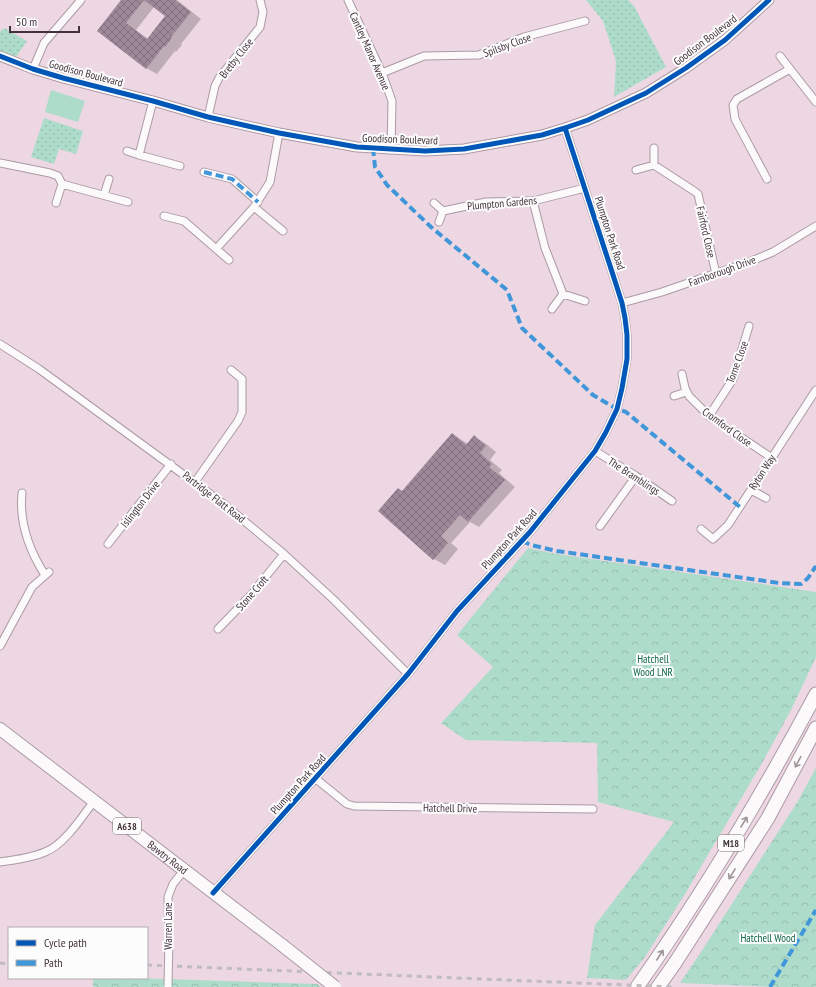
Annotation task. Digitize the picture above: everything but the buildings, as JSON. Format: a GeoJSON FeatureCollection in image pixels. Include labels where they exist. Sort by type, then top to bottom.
{"type":"FeatureCollection","features":[{"type":"Feature","properties":{"kind":"highway","name":"M18"},"geometry":{"type":"LineString","coordinates":[[637,987],[701,892],[748,815],[816,694]]}},
{"type":"Feature","properties":{"kind":"highway","name":"M18"},"geometry":{"type":"LineString","coordinates":[[658,987],[768,818],[816,728]]}},
{"type":"Feature","properties":{"kind":"highway","name":"Bawtry Road"},"geometry":{"type":"LineString","coordinates":[[0,729],[185,869],[213,893],[335,987]]}},
{"type":"Feature","properties":{"kind":"street"},"geometry":{"type":"LineString","coordinates":[[33,69],[44,43],[81,0]]}},
{"type":"Feature","properties":{"kind":"street","name":"Bretby Close"},"geometry":{"type":"LineString","coordinates":[[208,117],[215,86],[260,27],[263,12],[260,0]]}},
{"type":"Feature","properties":{"kind":"street","name":"Cantley Manor Avenue"},"geometry":{"type":"LineString","coordinates":[[348,0],[382,73],[392,101],[391,150]]}},
{"type":"Feature","properties":{"kind":"street","name":"Goodison Boulevard"},"geometry":{"type":"LineString","coordinates":[[0,56],[33,69],[208,117],[279,132],[356,147],[425,151],[464,149],[542,135],[565,128],[588,120],[646,93],[686,68],[725,40],[769,0]]}},
{"type":"Feature","properties":{"kind":"street","name":"Spilsby Close"},"geometry":{"type":"LineString","coordinates":[[382,73],[424,56],[479,55],[524,37],[585,21]]}},
{"type":"Feature","properties":{"kind":"street"},"geometry":{"type":"LineString","coordinates":[[780,56],[816,102]]}},
{"type":"Feature","properties":{"kind":"street"},"geometry":{"type":"LineString","coordinates":[[767,179],[735,120],[733,105],[742,95],[790,69]]}},
{"type":"Feature","properties":{"kind":"street"},"geometry":{"type":"LineString","coordinates":[[139,155],[153,101]]}},
{"type":"Feature","properties":{"kind":"street","name":"Plumpton Park Road"},"geometry":{"type":"LineString","coordinates":[[213,893],[408,674],[457,611],[519,545],[595,452],[606,432],[616,409],[622,388],[627,351],[626,323],[622,303],[565,128]]}},
{"type":"Feature","properties":{"kind":"street"},"geometry":{"type":"LineString","coordinates":[[216,249],[256,205],[270,182],[279,132]]}},
{"type":"Feature","properties":{"kind":"street"},"geometry":{"type":"LineString","coordinates":[[636,170],[654,165],[654,148]]}},
{"type":"Feature","properties":{"kind":"street"},"geometry":{"type":"LineString","coordinates":[[127,151],[180,166]]}},
{"type":"Feature","properties":{"kind":"street"},"geometry":{"type":"LineString","coordinates":[[0,162],[58,176],[62,184],[56,202]]}},
{"type":"Feature","properties":{"kind":"street","name":"Fairford Close"},"geometry":{"type":"LineString","coordinates":[[654,165],[698,194],[716,274]]}},
{"type":"Feature","properties":{"kind":"street"},"geometry":{"type":"LineString","coordinates":[[204,172],[232,179],[283,231]]}},
{"type":"Feature","properties":{"kind":"street"},"geometry":{"type":"LineString","coordinates":[[104,195],[109,179]]}},
{"type":"Feature","properties":{"kind":"street"},"geometry":{"type":"LineString","coordinates":[[62,184],[128,202]]}},
{"type":"Feature","properties":{"kind":"street","name":"Plumpton Gardens"},"geometry":{"type":"LineString","coordinates":[[443,211],[486,202],[533,201],[585,188]]}},
{"type":"Feature","properties":{"kind":"street"},"geometry":{"type":"LineString","coordinates":[[533,201],[545,248],[563,294]]}},
{"type":"Feature","properties":{"kind":"street"},"geometry":{"type":"LineString","coordinates":[[434,203],[443,211],[439,222]]}},
{"type":"Feature","properties":{"kind":"street"},"geometry":{"type":"LineString","coordinates":[[164,216],[184,221],[229,260]]}},
{"type":"Feature","properties":{"kind":"street","name":"Farnborough Drive"},"geometry":{"type":"LineString","coordinates":[[622,303],[716,274],[773,252],[816,226]]}},
{"type":"Feature","properties":{"kind":"street"},"geometry":{"type":"LineString","coordinates":[[563,294],[584,301]]}},
{"type":"Feature","properties":{"kind":"street"},"geometry":{"type":"LineString","coordinates":[[552,309],[563,294]]}},
{"type":"Feature","properties":{"kind":"street","name":"Torne Close"},"geometry":{"type":"LineString","coordinates":[[709,416],[733,379],[749,326]]}},
{"type":"Feature","properties":{"kind":"street","name":"Partridge Flatt Road"},"geometry":{"type":"LineString","coordinates":[[1,347],[39,369],[171,464],[225,505],[284,554],[334,600],[408,674]]}},
{"type":"Feature","properties":{"kind":"street"},"geometry":{"type":"LineString","coordinates":[[195,482],[238,421],[242,412],[242,379],[231,370]]}},
{"type":"Feature","properties":{"kind":"street"},"geometry":{"type":"LineString","coordinates":[[674,396],[686,392],[682,374]]}},
{"type":"Feature","properties":{"kind":"street","name":"Ryton Way"},"geometry":{"type":"LineString","coordinates":[[701,530],[713,539],[728,525],[816,390]]}},
{"type":"Feature","properties":{"kind":"street","name":"Cromford Close"},"geometry":{"type":"LineString","coordinates":[[686,392],[709,416],[772,458]]}},
{"type":"Feature","properties":{"kind":"street","name":"The Bramblings"},"geometry":{"type":"LineString","coordinates":[[595,452],[636,476],[672,501]]}},
{"type":"Feature","properties":{"kind":"street","name":"Islington Drive"},"geometry":{"type":"LineString","coordinates":[[108,544],[171,464]]}},
{"type":"Feature","properties":{"kind":"street"},"geometry":{"type":"LineString","coordinates":[[600,526],[636,476]]}},
{"type":"Feature","properties":{"kind":"street"},"geometry":{"type":"LineString","coordinates":[[751,490],[766,498]]}},
{"type":"Feature","properties":{"kind":"street"},"geometry":{"type":"LineString","coordinates":[[0,646],[32,587],[47,574],[35,558],[28,540],[21,513],[22,493]]}},
{"type":"Feature","properties":{"kind":"street","name":"Stone Croft"},"geometry":{"type":"LineString","coordinates":[[218,629],[250,596],[284,554]]}},
{"type":"Feature","properties":{"kind":"street","name":"Hatchell Drive"},"geometry":{"type":"LineString","coordinates":[[316,779],[348,804],[354,806],[593,809]]}},
{"type":"Feature","properties":{"kind":"street"},"geometry":{"type":"LineString","coordinates":[[0,862],[46,852],[65,838],[94,801]]}},
{"type":"Feature","properties":{"kind":"street","name":"Warren Lane"},"geometry":{"type":"LineString","coordinates":[[168,986],[168,897],[173,884],[185,869]]}},
{"type":"Feature","properties":{"kind":"green space"},"geometry":{"type":"Polygon","coordinates":[[[586,0],[628,0],[634,6],[666,67],[614,97],[616,61],[603,21],[586,0]]]}},
{"type":"Feature","properties":{"kind":"green space"},"geometry":{"type":"Polygon","coordinates":[[[4,28],[27,41],[16,57],[0,51],[0,32],[4,28]]]}},
{"type":"Feature","properties":{"kind":"green space"},"geometry":{"type":"Polygon","coordinates":[[[51,90],[85,101],[78,122],[45,112],[51,90]]]}},
{"type":"Feature","properties":{"kind":"green space"},"geometry":{"type":"Polygon","coordinates":[[[44,118],[83,131],[76,154],[59,149],[54,164],[31,157],[44,118]]]}},
{"type":"Feature","properties":{"kind":"green space","name":"Hatchell Wood LNR"},"geometry":{"type":"Polygon","coordinates":[[[528,548],[557,554],[816,592],[816,657],[791,710],[762,763],[685,894],[645,957],[626,980],[587,978],[595,925],[674,822],[598,802],[597,743],[466,740],[441,723],[493,667],[457,635],[528,548]]]}},
{"type":"Feature","properties":{"kind":"green space","name":"Hatchell Wood"},"geometry":{"type":"Polygon","coordinates":[[[816,768],[816,987],[680,983],[798,801],[816,768]]]}},
{"type":"Feature","properties":{"kind":"green space"},"geometry":{"type":"Polygon","coordinates":[[[148,978],[317,984],[321,987],[93,987],[93,979],[148,978]]]}},
{"type":"Feature","properties":{"kind":"railway"},"geometry":{"type":"LineString","coordinates":[[0,963],[8,964]]}},
{"type":"Feature","properties":{"kind":"railway"},"geometry":{"type":"LineString","coordinates":[[148,965],[674,987]]}},
{"type":"Feature","properties":{"kind":"marked path"},"geometry":{"type":"LineString","coordinates":[[373,148],[375,167],[387,185],[431,227],[507,290],[522,328],[593,395],[617,409],[626,412],[740,507]]}},
{"type":"Feature","properties":{"kind":"marked path"},"geometry":{"type":"LineString","coordinates":[[204,172],[232,179],[258,202]]}},
{"type":"Feature","properties":{"kind":"marked path"},"geometry":{"type":"LineString","coordinates":[[522,541],[531,545],[557,551],[779,583],[801,584],[808,578],[816,566]]}},
{"type":"Feature","properties":{"kind":"marked path"},"geometry":{"type":"LineString","coordinates":[[770,987],[816,910]]}},
{"type":"Feature","properties":{"kind":"cycle path"},"geometry":{"type":"LineString","coordinates":[[0,56],[33,69],[63,78],[208,117],[279,133],[357,147],[425,151],[464,149],[542,135],[565,128],[588,120],[646,93],[686,68],[725,40],[769,0]]}},
{"type":"Feature","properties":{"kind":"cycle path"},"geometry":{"type":"LineString","coordinates":[[213,893],[408,674],[457,611],[530,532],[595,451],[617,409],[627,359],[625,318],[622,303],[565,128]]}}]}
